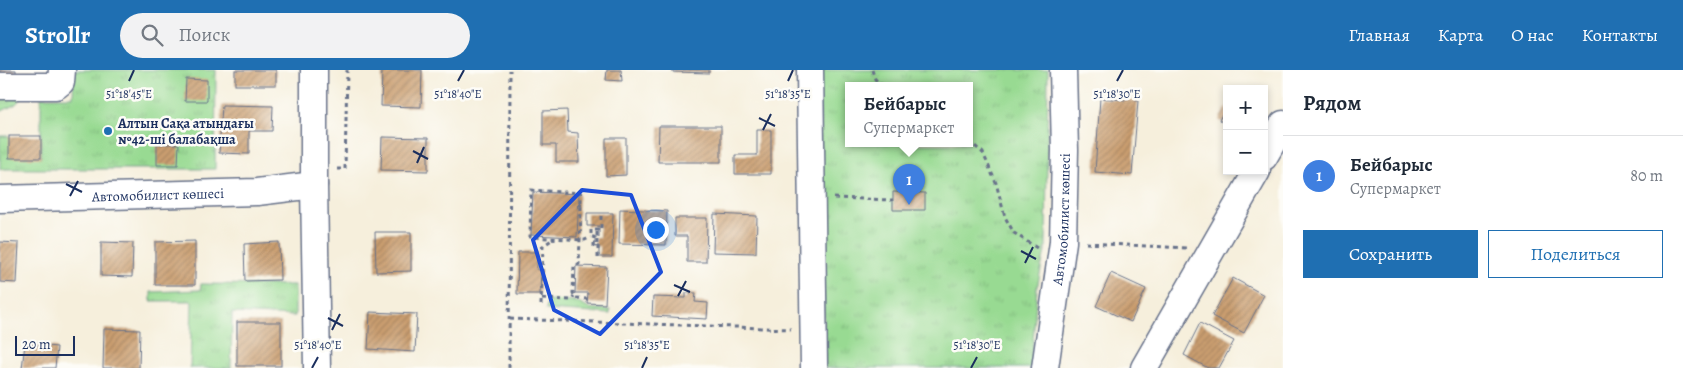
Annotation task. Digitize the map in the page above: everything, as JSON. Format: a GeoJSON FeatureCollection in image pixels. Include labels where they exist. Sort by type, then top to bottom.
{"type":"FeatureCollection","features":[{"type":"Feature","properties":{"kind":"street"},"geometry":{"type":"LineString","coordinates":[[0,86],[56,86],[61,82],[62,70]]}},
{"type":"Feature","properties":{"kind":"street"},"geometry":{"type":"LineString","coordinates":[[314,70],[317,368]]}},
{"type":"Feature","properties":{"kind":"street"},"geometry":{"type":"LineString","coordinates":[[810,70],[814,368]]}},
{"type":"Feature","properties":{"kind":"street","name":"Автомобилист көшесі"},"geometry":{"type":"LineString","coordinates":[[1045,368],[1062,250],[1065,150],[1063,70]]}},
{"type":"Feature","properties":{"kind":"street"},"geometry":{"type":"LineString","coordinates":[[1268,151],[1283,124]]}},
{"type":"Feature","properties":{"kind":"street"},"geometry":{"type":"LineString","coordinates":[[1144,368],[1254,175]]}},
{"type":"Feature","properties":{"kind":"street","name":"Автомобилист көшесі"},"geometry":{"type":"LineString","coordinates":[[0,199],[257,192],[314,185]]}},
{"type":"Feature","properties":{"kind":"path"},"geometry":{"type":"LineString","coordinates":[[508,368],[510,319],[510,70]]}},
{"type":"Feature","properties":{"kind":"path"},"geometry":{"type":"LineString","coordinates":[[872,70],[874,79],[878,82]]}},
{"type":"Feature","properties":{"kind":"path"},"geometry":{"type":"LineString","coordinates":[[973,145],[983,153],[996,183],[1005,217],[1014,233],[1031,246],[1062,250],[1213,249]]}},
{"type":"Feature","properties":{"kind":"path"},"geometry":{"type":"LineString","coordinates":[[541,299],[571,300],[574,296],[574,266],[579,264],[580,239],[581,204],[581,193],[531,190],[530,237],[580,239],[585,240],[591,237]]}},
{"type":"Feature","properties":{"kind":"path"},"geometry":{"type":"LineString","coordinates":[[812,197],[893,200]]}},
{"type":"Feature","properties":{"kind":"path"},"geometry":{"type":"LineString","coordinates":[[598,258],[598,248],[594,248],[594,237],[591,237],[591,228],[601,230],[601,213]]}},
{"type":"Feature","properties":{"kind":"path"},"geometry":{"type":"LineString","coordinates":[[597,230],[597,244]]}},
{"type":"Feature","properties":{"kind":"path"},"geometry":{"type":"LineString","coordinates":[[534,252],[554,238]]}},
{"type":"Feature","properties":{"kind":"path"},"geometry":{"type":"LineString","coordinates":[[541,306],[544,246]]}},
{"type":"Feature","properties":{"kind":"path"},"geometry":{"type":"LineString","coordinates":[[574,296],[588,298]]}},
{"type":"Feature","properties":{"kind":"path"},"geometry":{"type":"LineString","coordinates":[[510,319],[814,329]]}},
{"type":"Feature","properties":{"kind":"highlighted area"},"geometry":{"type":"Polygon","coordinates":[[[582,190],[631,195],[661,272],[600,334],[554,310],[533,240],[582,190]]]}},
{"type":"Feature","properties":{"kind":"green space","name":"Алтын Сақа атындағы №42-ші балабақша"},"geometry":{"type":"Polygon","coordinates":[[[74,70],[216,70],[215,169],[0,169],[0,136],[9,136],[41,157],[41,97],[73,97],[74,70]]]}},
{"type":"Feature","properties":{"kind":"green space"},"geometry":{"type":"Polygon","coordinates":[[[819,70],[1048,70],[1046,246],[1037,288],[1031,368],[825,368],[819,70]]]}},
{"type":"Feature","properties":{"kind":"green space"},"geometry":{"type":"Polygon","coordinates":[[[0,90],[23,96],[16,104],[0,112],[0,90]]]}},
{"type":"Feature","properties":{"kind":"green space"},"geometry":{"type":"Polygon","coordinates":[[[201,284],[295,285],[295,316],[232,313],[231,368],[190,368],[192,301],[151,301],[151,292],[200,290],[201,284]]]}},
{"type":"Feature","properties":{"kind":"green space"},"geometry":{"type":"Polygon","coordinates":[[[547,300],[575,301],[588,308],[610,310],[610,314],[546,310],[547,300]]]}},
{"type":"Feature","properties":{"kind":"building"},"geometry":{"type":"Polygon","coordinates":[[[0,70],[16,70],[16,75],[0,74],[0,70]]]}},
{"type":"Feature","properties":{"kind":"building"},"geometry":{"type":"Polygon","coordinates":[[[235,70],[276,70],[276,85],[235,85],[235,70]]]}},
{"type":"Feature","properties":{"kind":"building"},"geometry":{"type":"Polygon","coordinates":[[[382,70],[422,70],[421,107],[381,106],[382,70]]]}},
{"type":"Feature","properties":{"kind":"building"},"geometry":{"type":"Polygon","coordinates":[[[607,70],[621,70],[622,81],[606,80],[607,70]]]}},
{"type":"Feature","properties":{"kind":"building"},"geometry":{"type":"Polygon","coordinates":[[[673,70],[709,70],[709,73],[673,72],[673,70]]]}},
{"type":"Feature","properties":{"kind":"building"},"geometry":{"type":"Polygon","coordinates":[[[186,79],[207,80],[207,101],[185,101],[186,79]]]}},
{"type":"Feature","properties":{"kind":"building"},"geometry":{"type":"Polygon","coordinates":[[[1100,98],[1138,101],[1132,175],[1095,172],[1100,98]]]}},
{"type":"Feature","properties":{"kind":"building"},"geometry":{"type":"Polygon","coordinates":[[[222,105],[273,106],[272,131],[249,131],[249,154],[219,153],[222,105]]]}},
{"type":"Feature","properties":{"kind":"building"},"geometry":{"type":"Polygon","coordinates":[[[567,110],[568,132],[578,133],[579,162],[556,162],[556,145],[543,145],[543,111],[567,110]]]}},
{"type":"Feature","properties":{"kind":"building"},"geometry":{"type":"Polygon","coordinates":[[[1223,113],[1223,122],[1219,120],[1223,113]]]}},
{"type":"Feature","properties":{"kind":"building"},"geometry":{"type":"Polygon","coordinates":[[[659,126],[721,126],[721,162],[658,162],[659,126]]]}},
{"type":"Feature","properties":{"kind":"building"},"geometry":{"type":"Polygon","coordinates":[[[757,130],[771,130],[771,174],[735,174],[735,155],[757,155],[757,130]]]}},
{"type":"Feature","properties":{"kind":"building"},"geometry":{"type":"Polygon","coordinates":[[[9,136],[41,136],[41,158],[9,158],[9,136]]]}},
{"type":"Feature","properties":{"kind":"building"},"geometry":{"type":"Polygon","coordinates":[[[382,137],[428,138],[428,171],[381,170],[382,137]]]}},
{"type":"Feature","properties":{"kind":"building"},"geometry":{"type":"Polygon","coordinates":[[[606,138],[626,138],[626,175],[606,176],[606,138]]]}},
{"type":"Feature","properties":{"kind":"building"},"geometry":{"type":"Polygon","coordinates":[[[157,144],[179,144],[178,165],[157,165],[157,144]]]}},
{"type":"Feature","properties":{"kind":"building"},"geometry":{"type":"Polygon","coordinates":[[[533,192],[579,194],[577,237],[531,235],[533,192]]]}},
{"type":"Feature","properties":{"kind":"building"},"geometry":{"type":"Polygon","coordinates":[[[893,192],[925,193],[925,210],[893,210],[893,192]]]}},
{"type":"Feature","properties":{"kind":"building"},"geometry":{"type":"Polygon","coordinates":[[[620,209],[667,211],[666,245],[619,244],[620,209]]]}},
{"type":"Feature","properties":{"kind":"building"},"geometry":{"type":"Polygon","coordinates":[[[587,213],[613,213],[612,257],[599,257],[599,246],[595,247],[595,237],[599,237],[599,226],[587,226],[587,213]]]}},
{"type":"Feature","properties":{"kind":"building"},"geometry":{"type":"Polygon","coordinates":[[[714,214],[757,216],[756,253],[713,252],[714,214]]]}},
{"type":"Feature","properties":{"kind":"building"},"geometry":{"type":"Polygon","coordinates":[[[675,218],[707,218],[706,262],[687,262],[687,236],[675,236],[675,218]]]}},
{"type":"Feature","properties":{"kind":"building"},"geometry":{"type":"Polygon","coordinates":[[[375,232],[411,232],[411,271],[376,272],[375,232]]]}},
{"type":"Feature","properties":{"kind":"building"},"geometry":{"type":"Polygon","coordinates":[[[195,241],[195,285],[155,285],[155,242],[195,241]]]}},
{"type":"Feature","properties":{"kind":"building"},"geometry":{"type":"Polygon","coordinates":[[[0,242],[19,243],[17,283],[0,282],[0,242]]]}},
{"type":"Feature","properties":{"kind":"building"},"geometry":{"type":"Polygon","coordinates":[[[101,242],[133,243],[132,277],[101,276],[101,242]]]}},
{"type":"Feature","properties":{"kind":"building"},"geometry":{"type":"Polygon","coordinates":[[[279,242],[280,280],[245,281],[244,244],[279,242]]]}},
{"type":"Feature","properties":{"kind":"building"},"geometry":{"type":"Polygon","coordinates":[[[518,252],[537,252],[537,270],[541,270],[540,294],[517,294],[518,252]]]}},
{"type":"Feature","properties":{"kind":"building"},"geometry":{"type":"Polygon","coordinates":[[[576,266],[607,267],[605,304],[587,303],[588,293],[575,293],[576,266]]]}},
{"type":"Feature","properties":{"kind":"building"},"geometry":{"type":"Polygon","coordinates":[[[1111,273],[1146,289],[1131,322],[1096,306],[1111,273]]]}},
{"type":"Feature","properties":{"kind":"building"},"geometry":{"type":"Polygon","coordinates":[[[1233,278],[1264,295],[1244,333],[1212,316],[1233,278]]]}},
{"type":"Feature","properties":{"kind":"building"},"geometry":{"type":"Polygon","coordinates":[[[686,293],[696,293],[695,302],[708,303],[707,319],[652,316],[653,297],[686,298],[686,293]]]}},
{"type":"Feature","properties":{"kind":"building"},"geometry":{"type":"Polygon","coordinates":[[[370,312],[417,314],[415,352],[368,349],[370,312]]]}},
{"type":"Feature","properties":{"kind":"building"},"geometry":{"type":"Polygon","coordinates":[[[237,322],[281,322],[281,366],[237,366],[237,322]]]}},
{"type":"Feature","properties":{"kind":"building"},"geometry":{"type":"Polygon","coordinates":[[[1200,323],[1234,341],[1219,368],[1208,368],[1184,355],[1200,323]]]}},
{"type":"Feature","properties":{"kind":"building"},"geometry":{"type":"Polygon","coordinates":[[[104,329],[140,330],[139,368],[103,368],[104,329]]]}},
{"type":"Feature","properties":{"kind":"building"},"geometry":{"type":"Polygon","coordinates":[[[25,344],[57,347],[55,368],[22,368],[25,344]]]}},
{"type":"Feature","properties":{"kind":"place","name":"Алтын Сақа атындағы №42-ші балабақша"},"geometry":{"type":"Point","coordinates":[108,131]}},
{"type":"Feature","properties":{"kind":"place","name":"Бейбарыс"},"geometry":{"type":"Point","coordinates":[909,205]}}]}
